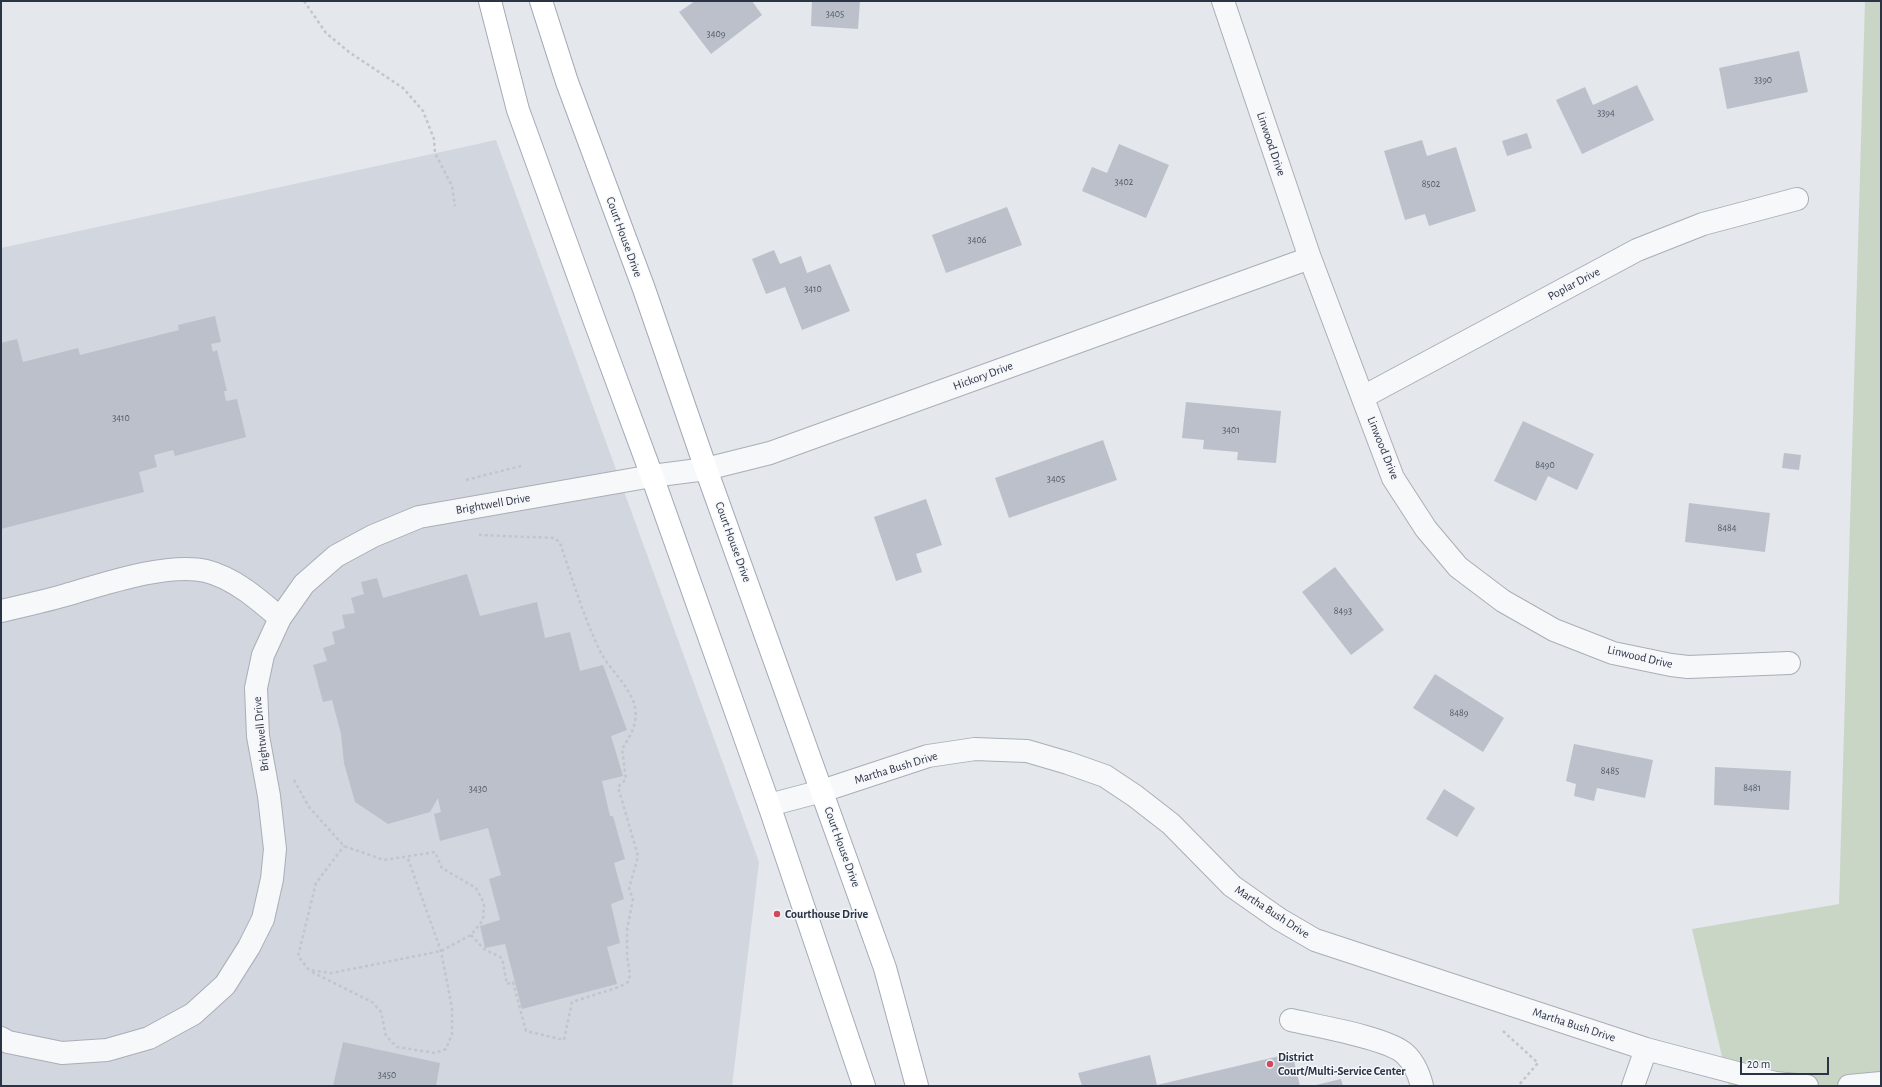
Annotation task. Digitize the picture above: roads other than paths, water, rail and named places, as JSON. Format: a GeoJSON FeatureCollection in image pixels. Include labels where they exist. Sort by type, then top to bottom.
{"type":"FeatureCollection","features":[{"type":"Feature","properties":{"kind":"main road"},"geometry":{"type":"LineString","coordinates":[[490,1],[518,110],[594,322],[652,476],[768,805],[864,1086]]}},
{"type":"Feature","properties":{"kind":"main road","name":"Court House Drive"},"geometry":{"type":"LineString","coordinates":[[541,1],[567,82],[644,289],[706,469],[885,968],[917,1086]]}},
{"type":"Feature","properties":{"kind":"street","name":"Linwood Drive"},"geometry":{"type":"LineString","coordinates":[[1223,1],[1310,258],[1393,478],[1426,529],[1458,567],[1503,601],[1554,630],[1613,653],[1688,667],[1789,663]]}},
{"type":"Feature","properties":{"kind":"street","name":"Poplar Drive"},"geometry":{"type":"LineString","coordinates":[[1363,397],[1636,250],[1703,224],[1797,199]]}},
{"type":"Feature","properties":{"kind":"street","name":"Hickory Drive"},"geometry":{"type":"LineString","coordinates":[[652,476],[706,469],[770,453],[1310,258]]}},
{"type":"Feature","properties":{"kind":"street","name":"Brightwell Drive"},"geometry":{"type":"LineString","coordinates":[[1,1038],[8,1042],[62,1053],[107,1050],[149,1038],[193,1014],[225,984],[249,947],[263,919],[272,880],[275,849],[269,796],[258,736],[256,688],[263,655],[280,618],[304,584],[336,556],[373,536],[419,517],[652,476]]}},
{"type":"Feature","properties":{"kind":"street"},"geometry":{"type":"LineString","coordinates":[[1,611],[126,578],[183,568],[206,571],[226,578],[256,598],[280,618]]}},
{"type":"Feature","properties":{"kind":"street","name":"Martha Bush Drive"},"geometry":{"type":"LineString","coordinates":[[768,805],[822,791],[928,756],[976,749],[1027,751],[1105,776],[1135,796],[1171,824],[1232,886],[1279,919],[1315,940],[1646,1049],[1775,1083],[1807,1086]]}},
{"type":"Feature","properties":{"kind":"street"},"geometry":{"type":"LineString","coordinates":[[1291,1020],[1387,1043],[1405,1053],[1417,1069],[1422,1086]]}},
{"type":"Feature","properties":{"kind":"street"},"geometry":{"type":"LineString","coordinates":[[1633,1086],[1646,1049]]}},
{"type":"Feature","properties":{"kind":"street"},"geometry":{"type":"LineString","coordinates":[[1849,1086],[1881,1083]]}},
{"type":"Feature","properties":{"kind":"place","name":"Courthouse Drive"},"geometry":{"type":"Point","coordinates":[777,914]}},
{"type":"Feature","properties":{"kind":"place","name":"District Court/Multi-Service Center"},"geometry":{"type":"Point","coordinates":[1270,1064]}}]}
